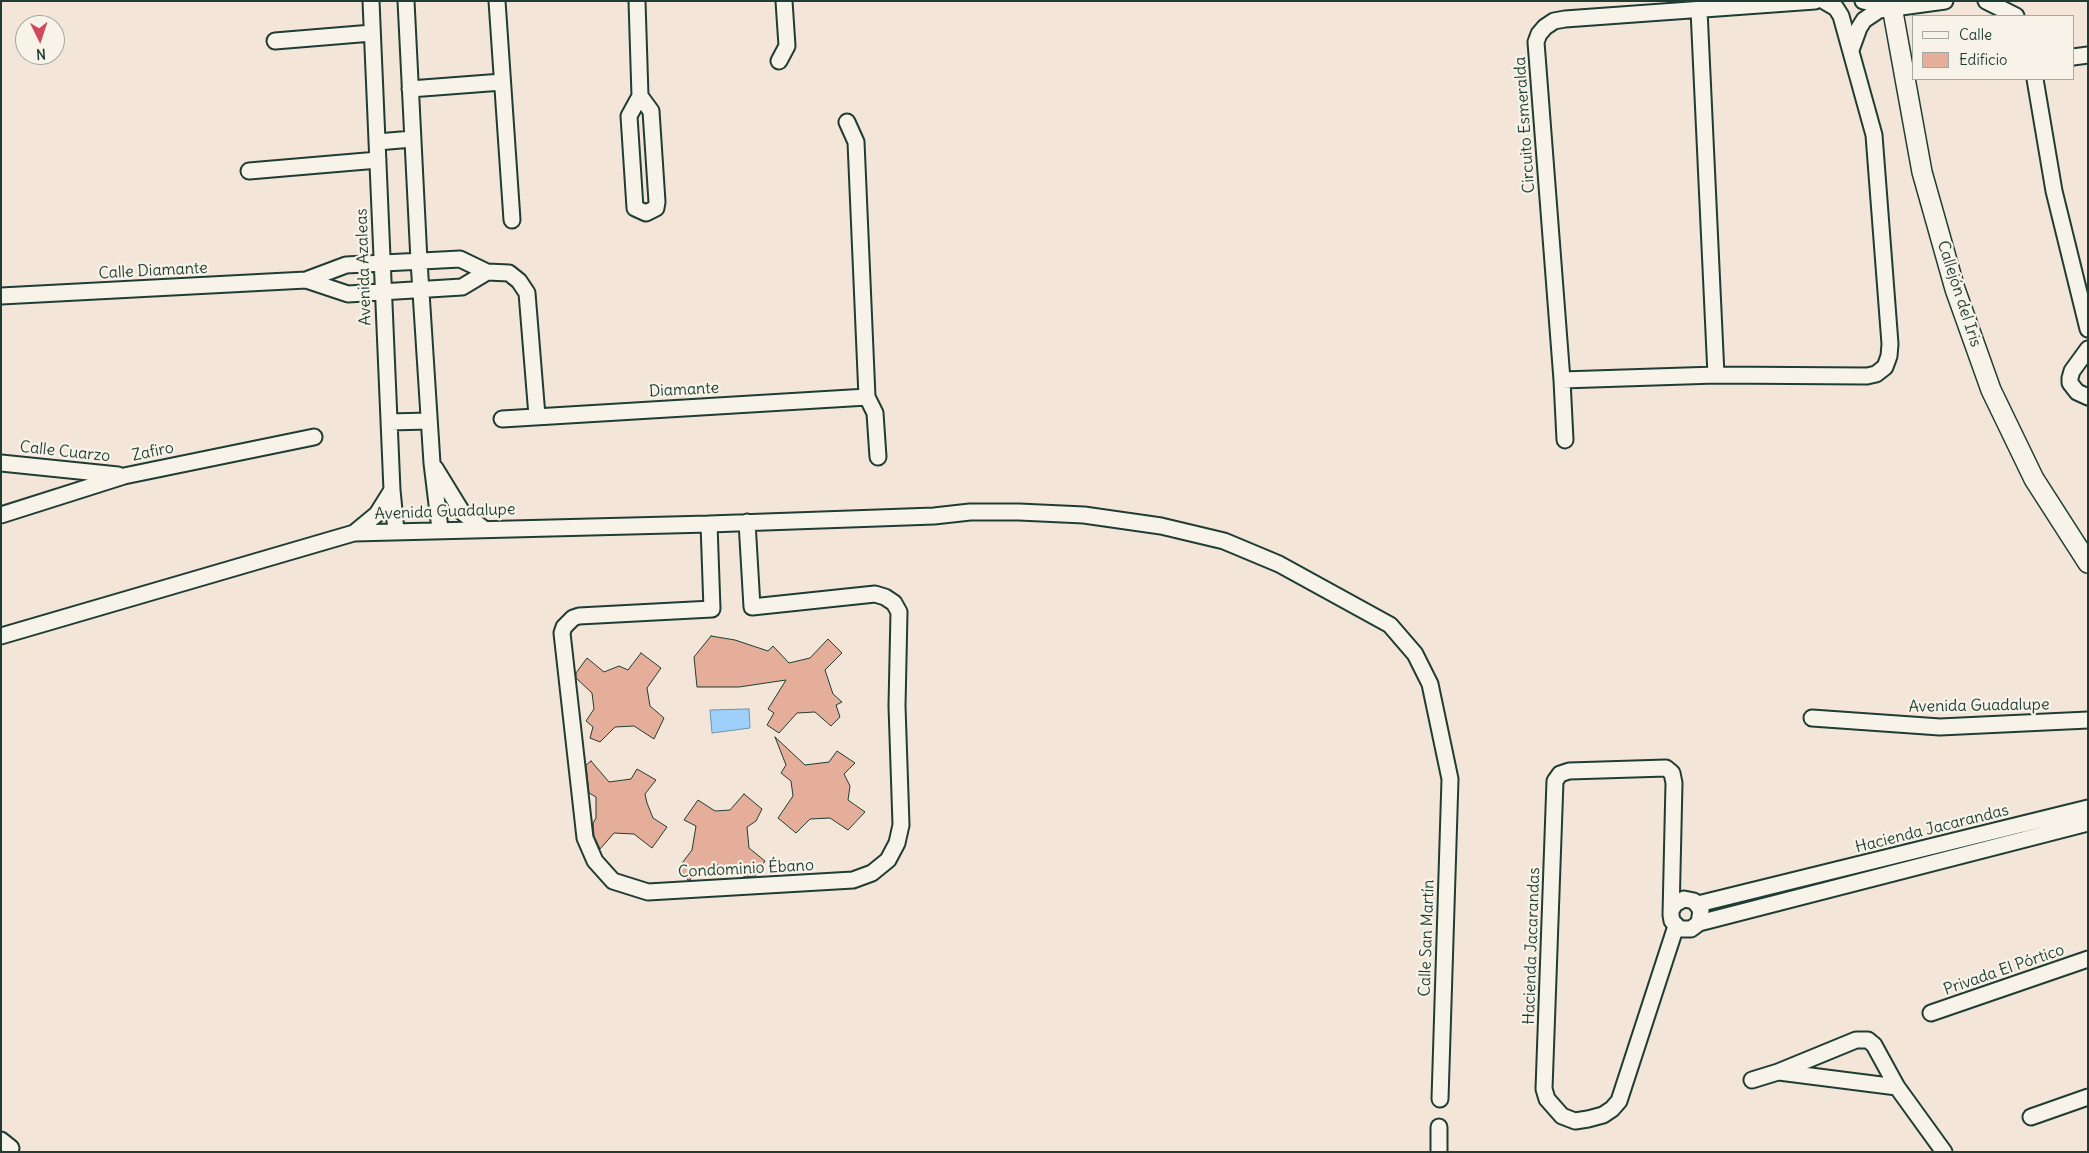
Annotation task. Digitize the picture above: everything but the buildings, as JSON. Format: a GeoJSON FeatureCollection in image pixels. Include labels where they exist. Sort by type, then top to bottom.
{"type":"FeatureCollection","features":[{"type":"Feature","properties":{"kind":"street","name":"Avenida Azaleas"},"geometry":{"type":"LineString","coordinates":[[371,1],[392,490],[396,531]]}},
{"type":"Feature","properties":{"kind":"street"},"geometry":{"type":"LineString","coordinates":[[406,1],[429,421],[440,529]]}},
{"type":"Feature","properties":{"kind":"street"},"geometry":{"type":"LineString","coordinates":[[497,1],[512,220]]}},
{"type":"Feature","properties":{"kind":"street"},"geometry":{"type":"LineString","coordinates":[[637,1],[640,96],[629,116],[634,208],[646,213],[656,208],[657,202],[651,111],[640,96]]}},
{"type":"Feature","properties":{"kind":"street"},"geometry":{"type":"LineString","coordinates":[[780,61],[787,46],[784,1]]}},
{"type":"Feature","properties":{"kind":"street","name":"Circuito Esmeralda"},"geometry":{"type":"LineString","coordinates":[[1565,440],[1536,42],[1539,34],[1554,21],[1565,19],[1815,1]]}},
{"type":"Feature","properties":{"kind":"street"},"geometry":{"type":"LineString","coordinates":[[1562,380],[1716,375],[1867,376],[1876,374],[1885,368],[1890,344],[1874,135],[1841,16],[1836,8],[1824,1]]}},
{"type":"Feature","properties":{"kind":"street"},"geometry":{"type":"LineString","coordinates":[[1863,1],[1892,4],[1945,1]]}},
{"type":"Feature","properties":{"kind":"street"},"geometry":{"type":"LineString","coordinates":[[1986,1],[2014,15]]}},
{"type":"Feature","properties":{"kind":"street"},"geometry":{"type":"LineString","coordinates":[[1851,50],[1855,35],[1864,20],[1892,4]]}},
{"type":"Feature","properties":{"kind":"street","name":"Callejón del Iris"},"geometry":{"type":"LineString","coordinates":[[1892,4],[1922,172],[1955,289],[1991,390],[2034,479],[2088,563]]}},
{"type":"Feature","properties":{"kind":"street"},"geometry":{"type":"LineString","coordinates":[[1699,10],[1716,375]]}},
{"type":"Feature","properties":{"kind":"street"},"geometry":{"type":"LineString","coordinates":[[275,41],[372,32]]}},
{"type":"Feature","properties":{"kind":"street"},"geometry":{"type":"LineString","coordinates":[[2074,57],[2088,55]]}},
{"type":"Feature","properties":{"kind":"street"},"geometry":{"type":"LineString","coordinates":[[2035,80],[2054,191],[2088,329]]}},
{"type":"Feature","properties":{"kind":"street"},"geometry":{"type":"LineString","coordinates":[[410,89],[502,82]]}},
{"type":"Feature","properties":{"kind":"street"},"geometry":{"type":"LineString","coordinates":[[847,122],[856,142],[867,397],[875,413],[878,457]]}},
{"type":"Feature","properties":{"kind":"street"},"geometry":{"type":"LineString","coordinates":[[376,142],[413,139]]}},
{"type":"Feature","properties":{"kind":"street"},"geometry":{"type":"LineString","coordinates":[[249,171],[378,160]]}},
{"type":"Feature","properties":{"kind":"street","name":"Calle Diamante"},"geometry":{"type":"LineString","coordinates":[[1,296],[306,280],[346,265],[460,259],[487,272],[509,273],[519,281],[527,293],[537,416]]}},
{"type":"Feature","properties":{"kind":"street","name":"Calle Diamante"},"geometry":{"type":"LineString","coordinates":[[306,280],[348,294],[462,287],[487,272]]}},
{"type":"Feature","properties":{"kind":"street"},"geometry":{"type":"LineString","coordinates":[[2088,349],[2072,371],[2070,383],[2078,392],[2088,397]]}},
{"type":"Feature","properties":{"kind":"street","name":"Diamante"},"geometry":{"type":"LineString","coordinates":[[502,418],[867,397]]}},
{"type":"Feature","properties":{"kind":"street"},"geometry":{"type":"LineString","coordinates":[[389,422],[429,421]]}},
{"type":"Feature","properties":{"kind":"street","name":"Zafiro"},"geometry":{"type":"LineString","coordinates":[[1,515],[124,476],[314,437]]}},
{"type":"Feature","properties":{"kind":"street","name":"Calle Cuarzo"},"geometry":{"type":"LineString","coordinates":[[1,463],[124,476]]}},
{"type":"Feature","properties":{"kind":"street"},"geometry":{"type":"LineString","coordinates":[[432,463],[462,512],[484,529]]}},
{"type":"Feature","properties":{"kind":"street"},"geometry":{"type":"LineString","coordinates":[[354,532],[377,514],[392,490]]}},
{"type":"Feature","properties":{"kind":"street","name":"Calle San Martín"},"geometry":{"type":"LineString","coordinates":[[904,517],[970,512],[1019,512],[1084,515],[1161,526],[1224,541],[1279,564],[1390,625],[1414,654],[1430,684],[1450,779],[1440,1099]]}},
{"type":"Feature","properties":{"kind":"street","name":"Avenida Guadalupe"},"geometry":{"type":"LineString","coordinates":[[1,636],[354,532],[709,524],[904,517]]}},
{"type":"Feature","properties":{"kind":"street","name":"Condominio Ébano"},"geometry":{"type":"LineString","coordinates":[[709,524],[712,609],[579,616],[573,618],[562,633],[585,838],[595,861],[613,881],[648,892],[853,880],[872,873],[888,860],[897,843],[901,825],[897,706],[900,622],[896,608],[894,603],[885,597],[875,594],[752,607],[747,522]]}},
{"type":"Feature","properties":{"kind":"street","name":"Avenida Guadalupe"},"geometry":{"type":"LineString","coordinates":[[1812,718],[1940,728],[2088,720]]}},
{"type":"Feature","properties":{"kind":"street","name":"Hacienda Jacarandas"},"geometry":{"type":"LineString","coordinates":[[1672,909],[1674,782],[1672,773],[1666,768],[1569,771],[1560,774],[1555,781],[1544,1089],[1547,1099],[1562,1116],[1575,1121],[1588,1119],[1612,1109],[1619,1101],[1676,926]]}},
{"type":"Feature","properties":{"kind":"street","name":"Hacienda Jacarandas"},"geometry":{"type":"LineString","coordinates":[[1698,904],[2088,808]]}},
{"type":"Feature","properties":{"kind":"street","name":"Hacienda Jacarandas"},"geometry":{"type":"LineString","coordinates":[[1699,923],[2088,823]]}},
{"type":"Feature","properties":{"kind":"street"},"geometry":{"type":"LineString","coordinates":[[1851,867],[1856,883]]}},
{"type":"Feature","properties":{"kind":"street"},"geometry":{"type":"LineString","coordinates":[[1684,899],[1698,904],[1701,910],[1699,923],[1691,929],[1680,929],[1676,926],[1672,921],[1672,909],[1675,904],[1684,899]]}},
{"type":"Feature","properties":{"kind":"street","name":"Privada El Pórtico"},"geometry":{"type":"LineString","coordinates":[[1931,1013],[2088,960]]}},
{"type":"Feature","properties":{"kind":"street"},"geometry":{"type":"LineString","coordinates":[[1752,1080],[1778,1072],[1856,1040],[1868,1040],[1874,1045],[1897,1087],[1944,1152]]}},
{"type":"Feature","properties":{"kind":"street"},"geometry":{"type":"LineString","coordinates":[[1778,1072],[1897,1087]]}},
{"type":"Feature","properties":{"kind":"street"},"geometry":{"type":"LineString","coordinates":[[2031,1117],[2088,1097]]}},
{"type":"Feature","properties":{"kind":"street"},"geometry":{"type":"LineString","coordinates":[[1439,1127],[1439,1152]]}},
{"type":"Feature","properties":{"kind":"water"},"geometry":{"type":"Polygon","coordinates":[[[749,709],[750,728],[712,733],[710,710],[749,709]]]}}]}
